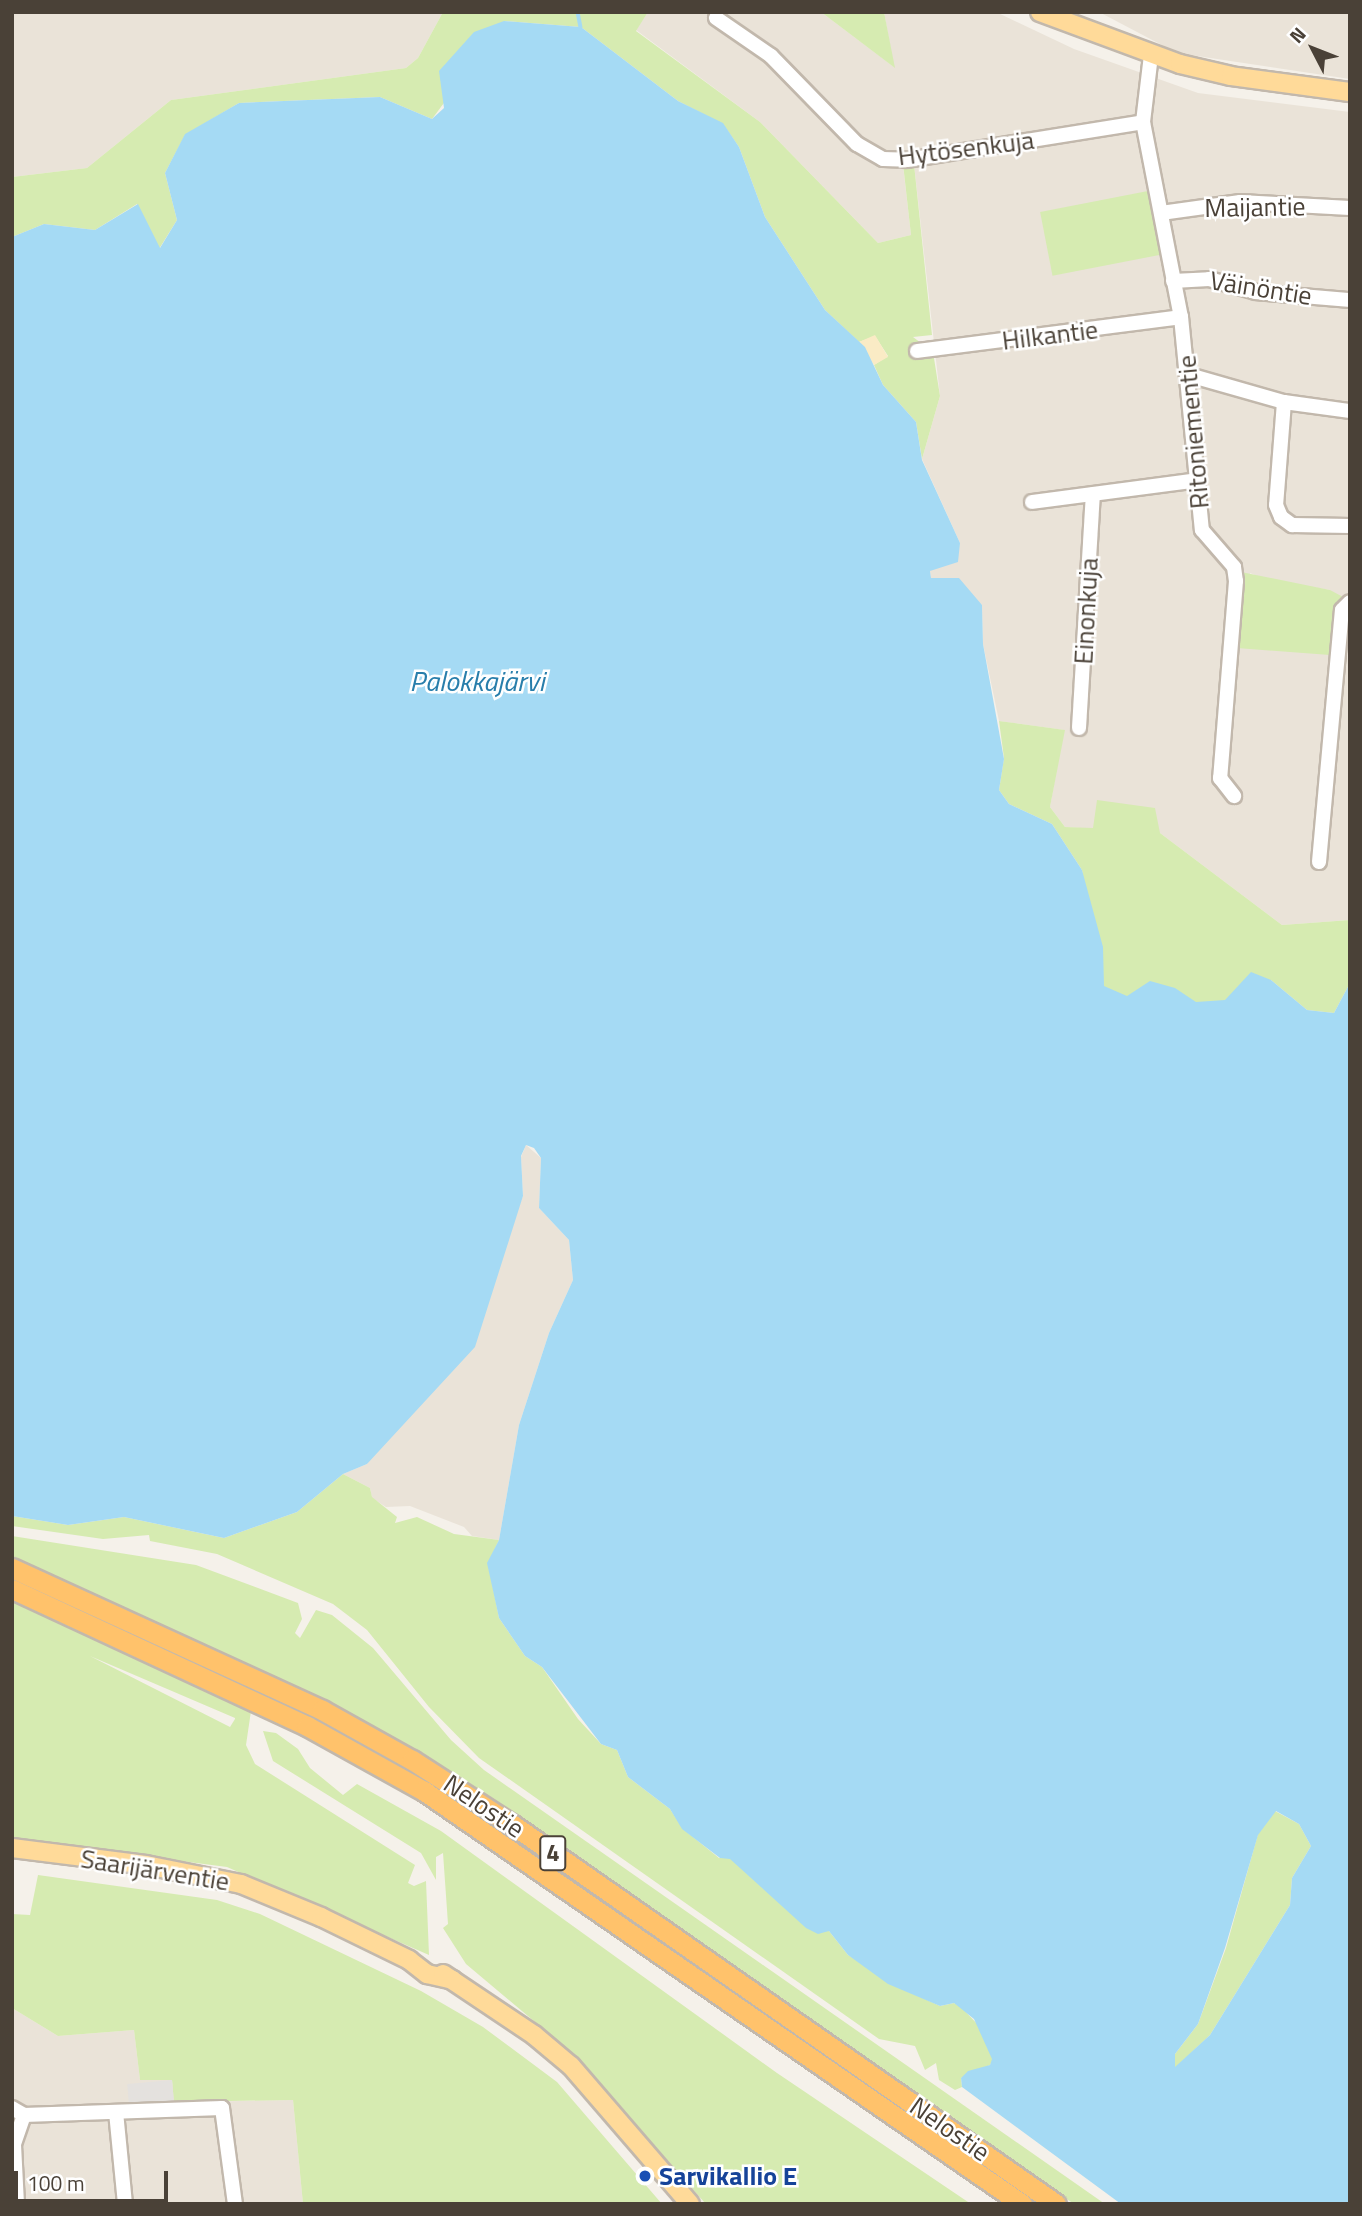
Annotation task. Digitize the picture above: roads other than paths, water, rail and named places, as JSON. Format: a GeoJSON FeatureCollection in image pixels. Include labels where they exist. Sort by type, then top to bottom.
{"type":"FeatureCollection","features":[{"type":"Feature","properties":{"kind":"highway","name":"Nelostie"},"geometry":{"type":"LineString","coordinates":[[12,1568],[310,1704],[412,1760],[513,1825],[1056,2204]]}},
{"type":"Feature","properties":{"kind":"highway","name":"Nelostie"},"geometry":{"type":"LineString","coordinates":[[12,1589],[307,1726],[424,1791],[1022,2204]]}},
{"type":"Feature","properties":{"kind":"main road"},"geometry":{"type":"LineString","coordinates":[[1040,12],[1151,55],[1231,76],[1350,92]]}},
{"type":"Feature","properties":{"kind":"main road","name":"Saarijärventie"},"geometry":{"type":"LineString","coordinates":[[12,1848],[146,1865],[232,1882],[279,1898],[409,1959],[427,1974],[452,1980],[534,2035],[571,2066],[690,2204]]}},
{"type":"Feature","properties":{"kind":"street","name":"Hytösenkuja"},"geometry":{"type":"LineString","coordinates":[[716,18],[771,56],[857,144],[883,159],[907,160],[1143,122]]}},
{"type":"Feature","properties":{"kind":"street","name":"Ritoniementie"},"geometry":{"type":"LineString","coordinates":[[1151,55],[1143,122],[1181,317],[1189,374],[1202,530],[1234,566],[1237,581],[1220,778],[1234,796]]}},
{"type":"Feature","properties":{"kind":"street","name":"Maijantie"},"geometry":{"type":"LineString","coordinates":[[1161,213],[1240,202],[1350,208]]}},
{"type":"Feature","properties":{"kind":"street","name":"Väinöntie"},"geometry":{"type":"LineString","coordinates":[[1173,281],[1209,279],[1256,292],[1350,300]]}},
{"type":"Feature","properties":{"kind":"street","name":"Hilkantie"},"geometry":{"type":"LineString","coordinates":[[918,351],[1181,317]]}},
{"type":"Feature","properties":{"kind":"street"},"geometry":{"type":"LineString","coordinates":[[1189,374],[1284,402],[1350,411]]}},
{"type":"Feature","properties":{"kind":"street"},"geometry":{"type":"LineString","coordinates":[[1284,402],[1276,505],[1281,517],[1292,524],[1350,526]]}},
{"type":"Feature","properties":{"kind":"street"},"geometry":{"type":"LineString","coordinates":[[1032,502],[1198,480]]}},
{"type":"Feature","properties":{"kind":"street","name":"Einonkuja"},"geometry":{"type":"LineString","coordinates":[[1079,728],[1093,494]]}},
{"type":"Feature","properties":{"kind":"street"},"geometry":{"type":"LineString","coordinates":[[1319,862],[1342,610],[1350,602]]}},
{"type":"Feature","properties":{"kind":"street"},"geometry":{"type":"LineString","coordinates":[[17,2204],[14,2144],[18,2111],[116,2112],[222,2108],[226,2116],[235,2204]]}},
{"type":"Feature","properties":{"kind":"street"},"geometry":{"type":"LineString","coordinates":[[116,2112],[125,2204]]}},
{"type":"Feature","properties":{"kind":"water","name":"Palokkajärvi"},"geometry":{"type":"Polygon","coordinates":[[[504,21],[581,27],[678,101],[723,123],[739,147],[765,217],[825,310],[865,347],[883,385],[916,422],[922,460],[960,543],[958,562],[930,571],[931,578],[959,578],[982,605],[983,644],[1004,759],[999,790],[1009,804],[1052,824],[1082,870],[1103,947],[1104,986],[1127,996],[1150,981],[1175,988],[1196,1002],[1225,1000],[1251,972],[1271,980],[1307,1010],[1334,1013],[1350,983],[1350,2204],[1121,2204],[962,2087],[961,2078],[968,2071],[990,2065],[992,2059],[974,2019],[954,2003],[940,2006],[888,1984],[848,1955],[829,1931],[818,1934],[806,1928],[730,1859],[720,1858],[682,1829],[670,1809],[628,1777],[617,1750],[601,1744],[542,1667],[525,1656],[499,1618],[487,1563],[499,1540],[519,1425],[549,1333],[573,1280],[569,1240],[539,1208],[541,1158],[534,1148],[526,1145],[521,1156],[523,1196],[475,1347],[367,1464],[343,1474],[297,1512],[224,1538],[124,1517],[68,1525],[12,1516],[12,237],[44,224],[95,230],[138,204],[160,248],[177,220],[165,173],[185,134],[239,103],[380,97],[432,119],[444,108],[439,71],[474,32],[504,21]],[[1276,1811],[1258,1835],[1225,1948],[1198,2024],[1175,2054],[1175,2067],[1210,2035],[1290,1905],[1292,1878],[1311,1846],[1299,1824],[1276,1811]]]}},
{"type":"Feature","properties":{"kind":"waterway"},"geometry":{"type":"LineString","coordinates":[[578,12],[581,27]]}},
{"type":"Feature","properties":{"kind":"place","name":"Sarvikallio E"},"geometry":{"type":"Point","coordinates":[645,2176]}}]}
